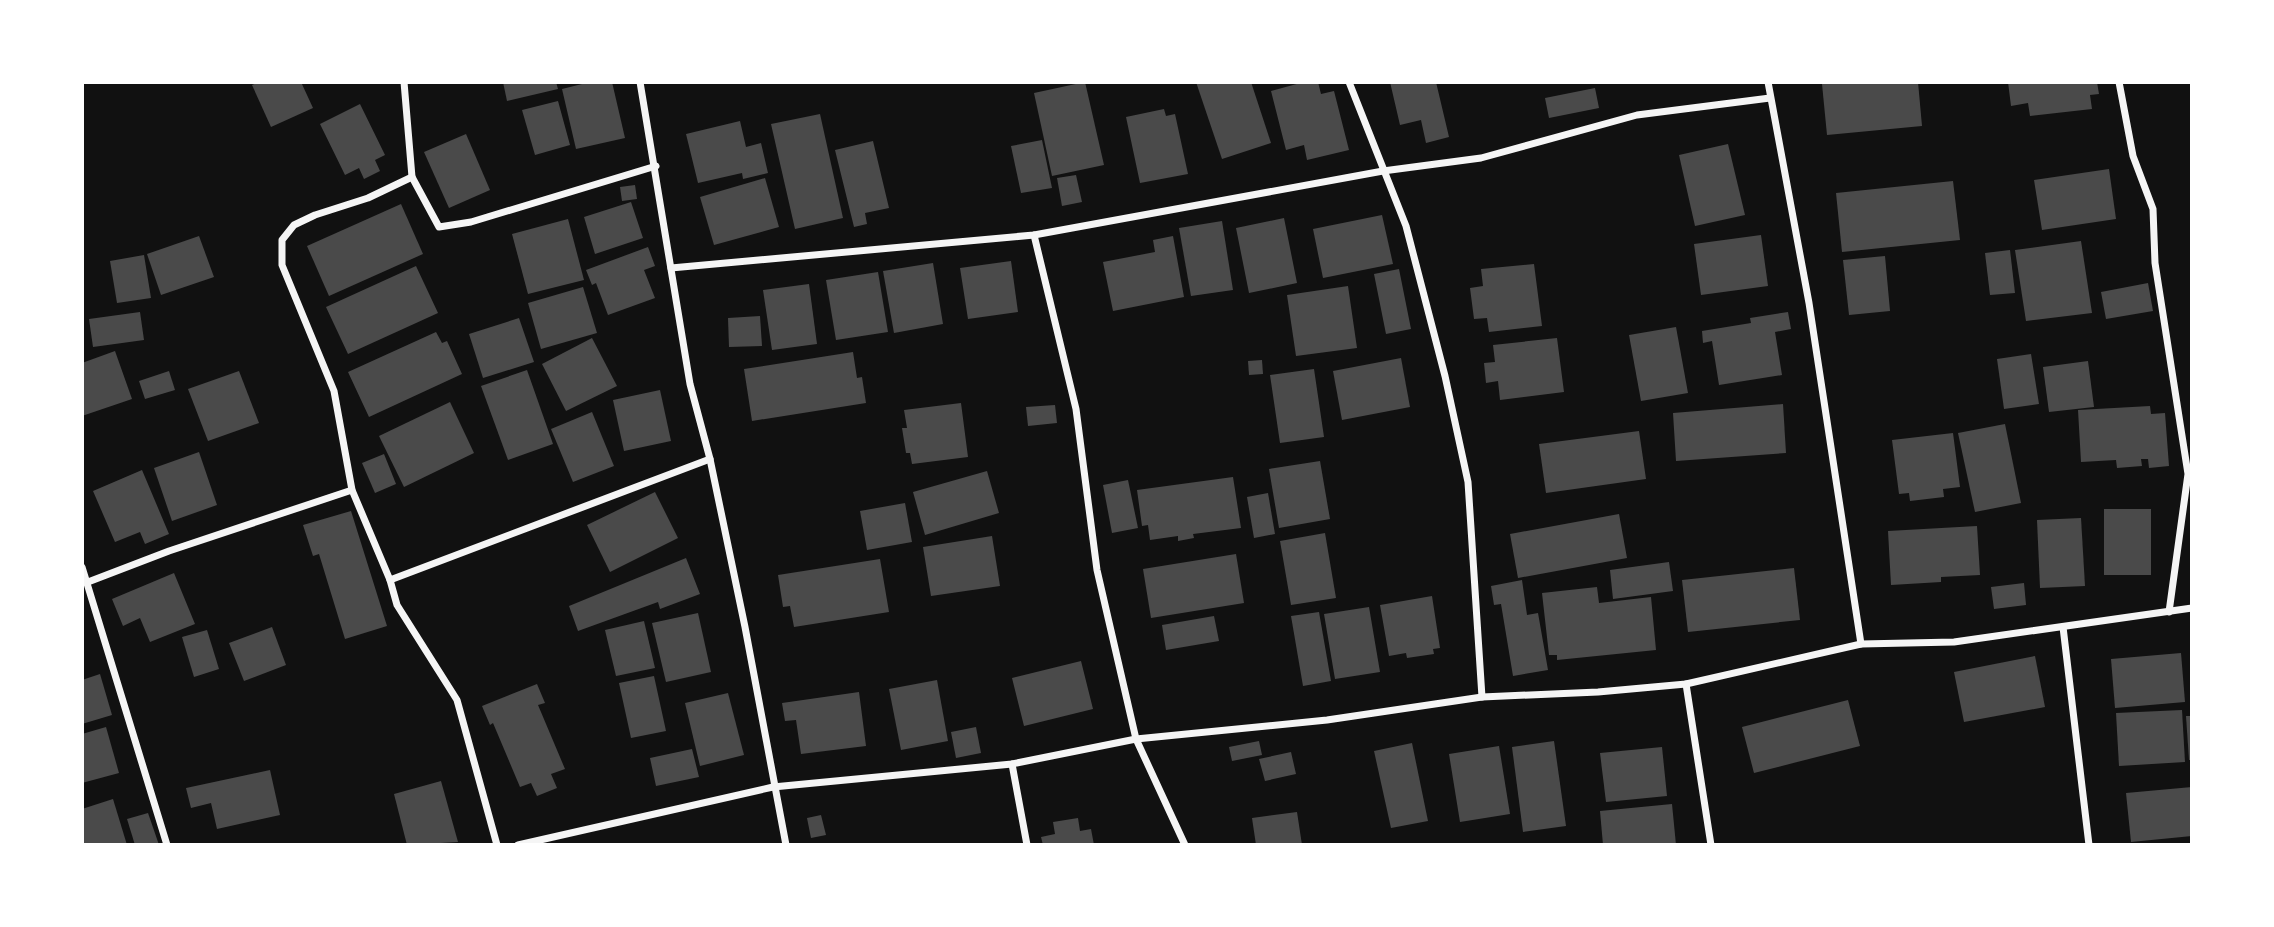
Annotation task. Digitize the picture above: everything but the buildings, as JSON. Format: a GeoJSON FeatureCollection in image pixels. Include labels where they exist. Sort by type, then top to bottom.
{"type":"FeatureCollection","features":[{"type":"Feature","properties":{"kind":"street"},"geometry":{"type":"LineString","coordinates":[[404,82],[412,177],[439,227],[471,222],[656,166]]}},
{"type":"Feature","properties":{"kind":"street"},"geometry":{"type":"LineString","coordinates":[[640,82],[690,384],[710,459],[746,627],[773,787],[786,845]]}},
{"type":"Feature","properties":{"kind":"street"},"geometry":{"type":"LineString","coordinates":[[1349,82],[1406,226],[1446,376],[1468,482],[1482,698]]}},
{"type":"Feature","properties":{"kind":"street"},"geometry":{"type":"LineString","coordinates":[[1768,82],[1809,303],[1861,645]]}},
{"type":"Feature","properties":{"kind":"street"},"geometry":{"type":"LineString","coordinates":[[2119,82],[2133,156],[2153,209],[2155,263],[2188,474],[2169,612]]}},
{"type":"Feature","properties":{"kind":"street"},"geometry":{"type":"LineString","coordinates":[[671,268],[1034,235],[1383,171],[1481,158],[1637,115],[1770,98]]}},
{"type":"Feature","properties":{"kind":"street"},"geometry":{"type":"LineString","coordinates":[[412,177],[368,198],[293,225],[282,240],[282,265],[334,391],[352,490],[390,580],[397,605],[457,700],[497,845]]}},
{"type":"Feature","properties":{"kind":"street"},"geometry":{"type":"LineString","coordinates":[[1034,235],[1076,409],[1097,570],[1136,739],[1185,845]]}},
{"type":"Feature","properties":{"kind":"street"},"geometry":{"type":"LineString","coordinates":[[390,580],[710,459]]}},
{"type":"Feature","properties":{"kind":"street"},"geometry":{"type":"LineString","coordinates":[[88,582],[169,551],[352,490]]}},
{"type":"Feature","properties":{"kind":"street"},"geometry":{"type":"LineString","coordinates":[[82,567],[167,845]]}},
{"type":"Feature","properties":{"kind":"street"},"geometry":{"type":"LineString","coordinates":[[518,845],[773,787],[1012,764],[1136,739],[1327,720],[1482,698],[1686,684],[1861,645],[1954,642],[2192,608]]}},
{"type":"Feature","properties":{"kind":"street"},"geometry":{"type":"LineString","coordinates":[[2063,627],[2088,845]]}},
{"type":"Feature","properties":{"kind":"street"},"geometry":{"type":"LineString","coordinates":[[1686,684],[1711,845]]}},
{"type":"Feature","properties":{"kind":"street"},"geometry":{"type":"LineString","coordinates":[[1012,764],[1027,845]]}}]}
